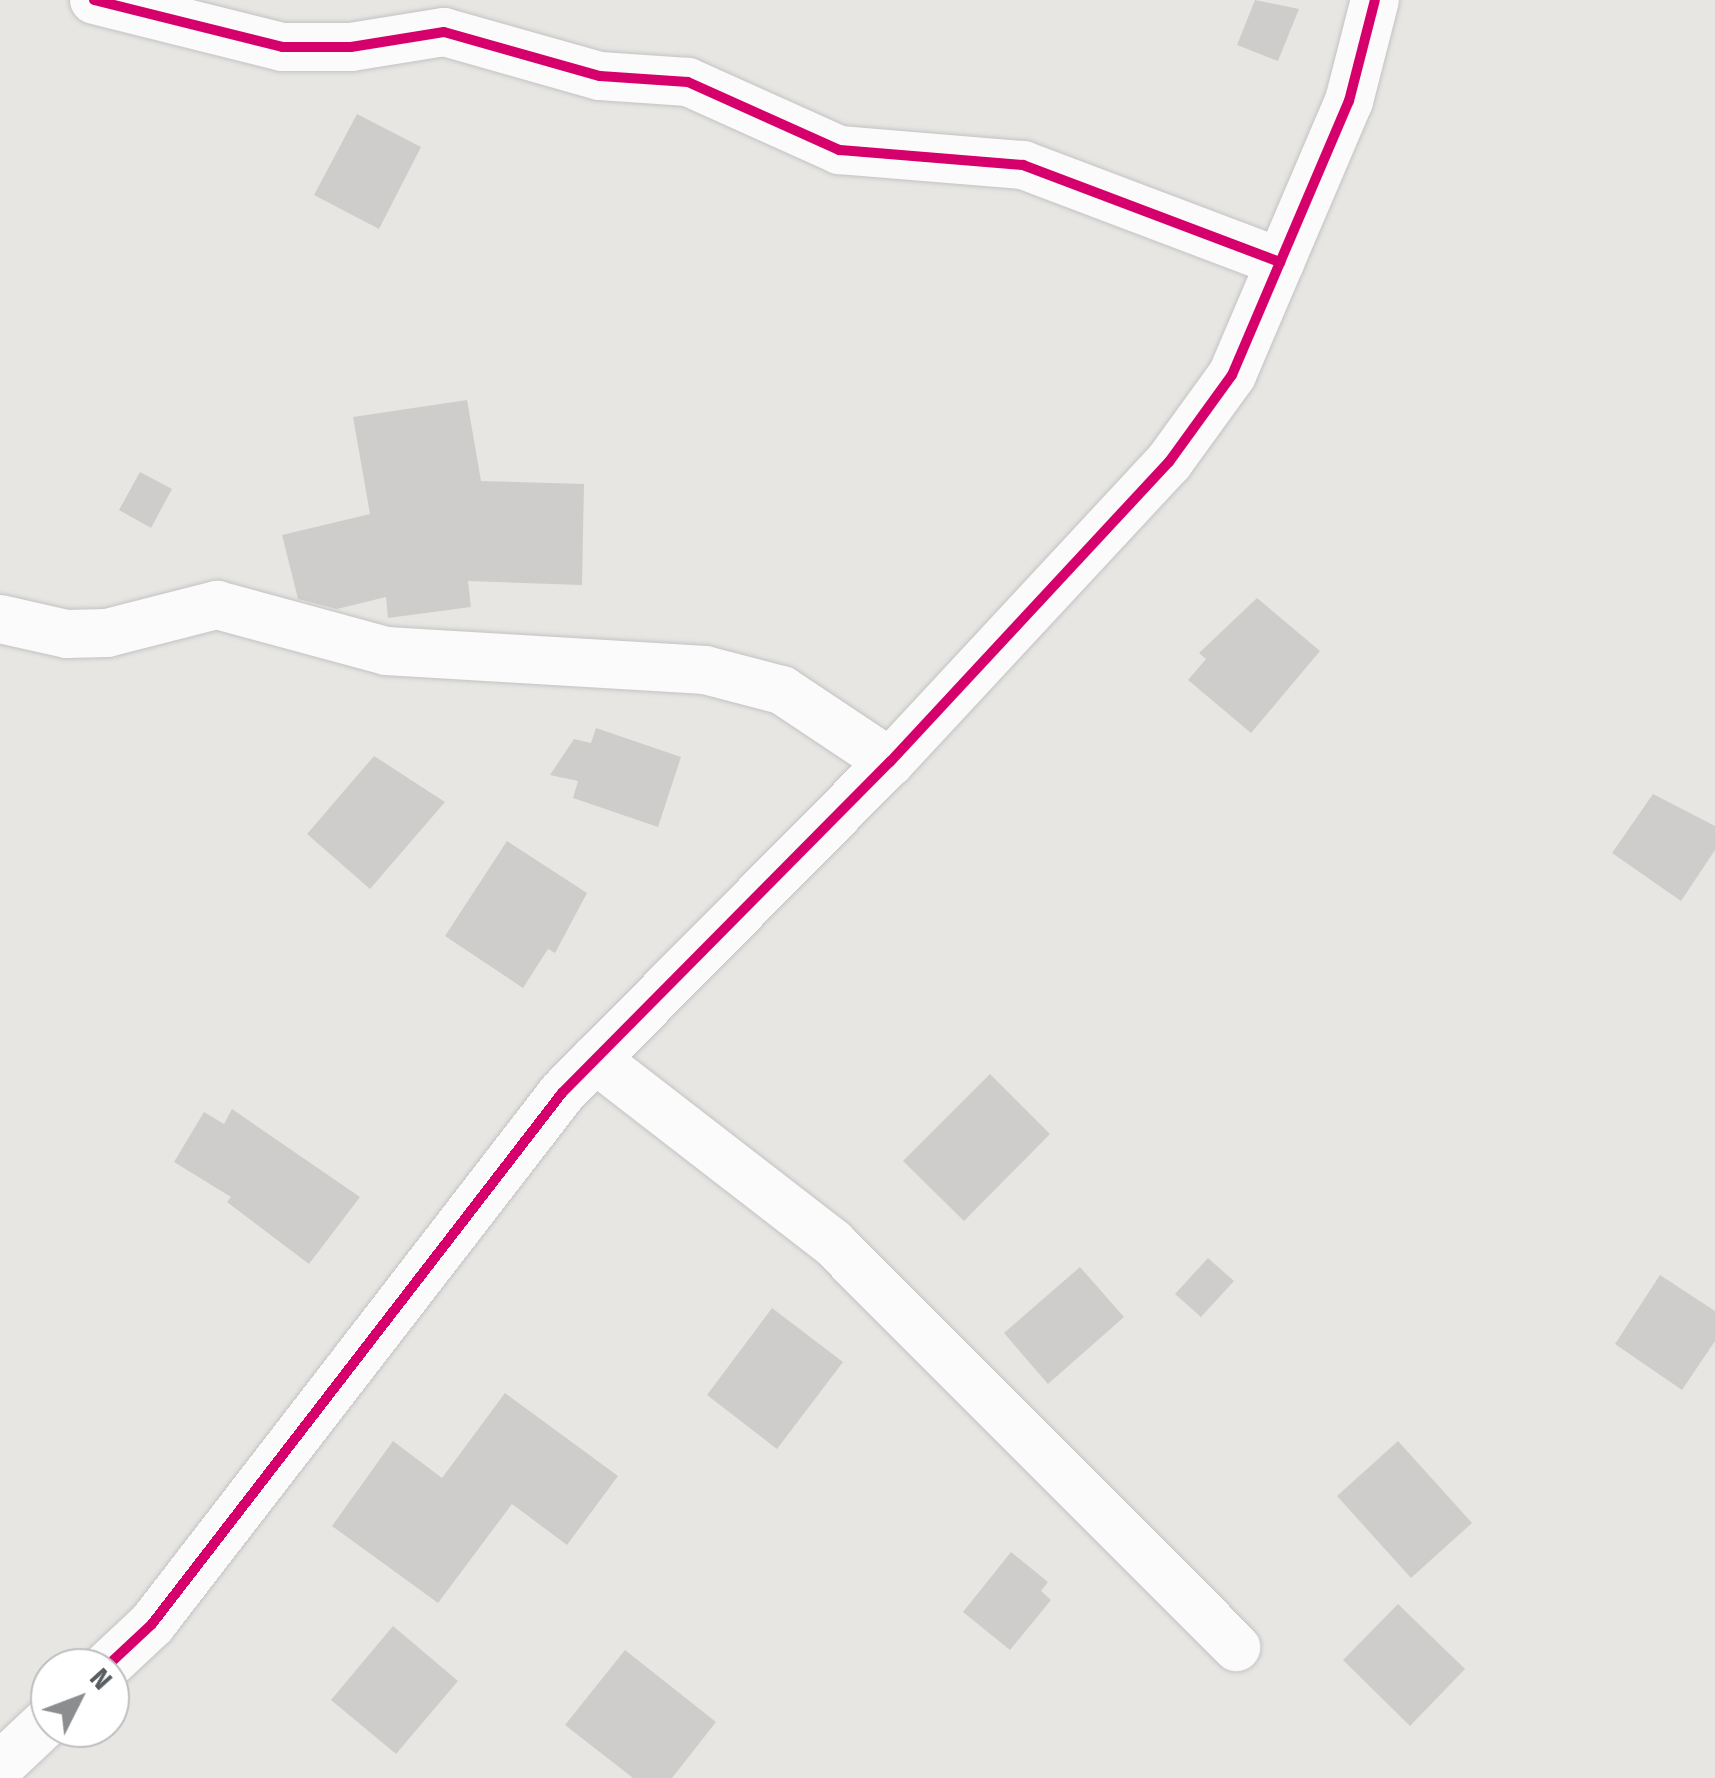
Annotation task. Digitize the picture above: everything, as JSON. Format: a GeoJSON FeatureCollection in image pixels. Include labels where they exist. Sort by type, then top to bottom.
{"type":"FeatureCollection","features":[{"type":"Feature","properties":{"kind":"street"},"geometry":{"type":"LineString","coordinates":[[94,0],[282,47],[350,47],[444,32],[600,76],[688,82],[839,150],[1022,166],[1280,262]]}},
{"type":"Feature","properties":{"kind":"street"},"geometry":{"type":"LineString","coordinates":[[126,1648],[152,1624],[595,1060],[890,762],[1169,462],[1232,375],[1349,101],[1376,0]]}},
{"type":"Feature","properties":{"kind":"street"},"geometry":{"type":"LineString","coordinates":[[0,618],[67,634],[106,633],[217,605],[386,652],[705,670],[782,690],[890,762]]}},
{"type":"Feature","properties":{"kind":"street"},"geometry":{"type":"LineString","coordinates":[[595,1060],[833,1243],[1236,1648]]}},
{"type":"Feature","properties":{"kind":"street"},"geometry":{"type":"LineString","coordinates":[[0,1766],[30,1738]]}},
{"type":"Feature","properties":{"kind":"building"},"geometry":{"type":"Polygon","coordinates":[[[1255,0],[1299,9],[1278,61],[1237,45],[1255,0]]]}},
{"type":"Feature","properties":{"kind":"building"},"geometry":{"type":"Polygon","coordinates":[[[357,114],[421,147],[379,229],[314,195],[357,114]]]}},
{"type":"Feature","properties":{"kind":"building"},"geometry":{"type":"Polygon","coordinates":[[[467,400],[481,481],[584,484],[582,585],[468,581],[471,607],[388,618],[386,597],[337,609],[298,599],[282,535],[370,514],[353,417],[467,400]]]}},
{"type":"Feature","properties":{"kind":"building"},"geometry":{"type":"Polygon","coordinates":[[[140,472],[172,489],[151,528],[119,510],[140,472]]]}},
{"type":"Feature","properties":{"kind":"building"},"geometry":{"type":"Polygon","coordinates":[[[1257,598],[1320,651],[1251,733],[1188,680],[1206,659],[1199,653],[1257,598]]]}},
{"type":"Feature","properties":{"kind":"building"},"geometry":{"type":"Polygon","coordinates":[[[596,728],[681,757],[658,827],[573,798],[578,781],[550,775],[574,739],[591,743],[596,728]]]}},
{"type":"Feature","properties":{"kind":"building"},"geometry":{"type":"Polygon","coordinates":[[[374,756],[445,802],[370,889],[307,834],[374,756]]]}},
{"type":"Feature","properties":{"kind":"building"},"geometry":{"type":"Polygon","coordinates":[[[1653,794],[1715,826],[1715,850],[1681,901],[1612,853],[1653,794]]]}},
{"type":"Feature","properties":{"kind":"building"},"geometry":{"type":"Polygon","coordinates":[[[507,841],[587,893],[555,953],[548,949],[523,988],[445,936],[507,841]]]}},
{"type":"Feature","properties":{"kind":"building"},"geometry":{"type":"Polygon","coordinates":[[[990,1074],[1050,1134],[964,1221],[903,1161],[990,1074]]]}},
{"type":"Feature","properties":{"kind":"building"},"geometry":{"type":"Polygon","coordinates":[[[232,1109],[360,1197],[309,1264],[227,1202],[231,1197],[174,1162],[204,1112],[224,1124],[232,1109]]]}},
{"type":"Feature","properties":{"kind":"building"},"geometry":{"type":"Polygon","coordinates":[[[1208,1258],[1234,1281],[1201,1317],[1175,1294],[1208,1258]]]}},
{"type":"Feature","properties":{"kind":"building"},"geometry":{"type":"Polygon","coordinates":[[[1080,1267],[1124,1317],[1048,1384],[1004,1333],[1080,1267]]]}},
{"type":"Feature","properties":{"kind":"building"},"geometry":{"type":"Polygon","coordinates":[[[1660,1275],[1715,1311],[1715,1341],[1682,1390],[1615,1344],[1660,1275]]]}},
{"type":"Feature","properties":{"kind":"building"},"geometry":{"type":"Polygon","coordinates":[[[772,1308],[843,1362],[777,1449],[707,1395],[772,1308]]]}},
{"type":"Feature","properties":{"kind":"building"},"geometry":{"type":"Polygon","coordinates":[[[505,1393],[618,1476],[567,1545],[512,1504],[438,1603],[332,1526],[393,1441],[442,1478],[505,1393]]]}},
{"type":"Feature","properties":{"kind":"building"},"geometry":{"type":"Polygon","coordinates":[[[1398,1441],[1472,1523],[1411,1578],[1337,1496],[1398,1441]]]}},
{"type":"Feature","properties":{"kind":"building"},"geometry":{"type":"Polygon","coordinates":[[[1011,1552],[1048,1582],[1041,1591],[1051,1600],[1010,1650],[963,1612],[1011,1552]]]}},
{"type":"Feature","properties":{"kind":"building"},"geometry":{"type":"Polygon","coordinates":[[[1398,1604],[1465,1669],[1410,1726],[1343,1660],[1398,1604]]]}},
{"type":"Feature","properties":{"kind":"building"},"geometry":{"type":"Polygon","coordinates":[[[393,1626],[458,1681],[396,1754],[331,1700],[393,1626]]]}},
{"type":"Feature","properties":{"kind":"building"},"geometry":{"type":"Polygon","coordinates":[[[625,1650],[716,1722],[672,1778],[633,1778],[565,1725],[625,1650]]]}},
{"type":"Feature","properties":{"kind":"cycle path"},"geometry":{"type":"LineString","coordinates":[[94,0],[282,47],[351,47],[444,32],[600,76],[688,82],[839,150],[1023,165],[1280,262]]}},
{"type":"Feature","properties":{"kind":"cycle path"},"geometry":{"type":"LineString","coordinates":[[126,1648],[152,1624],[562,1093],[890,762],[1169,462],[1232,375],[1349,101],[1375,0]]}}]}
